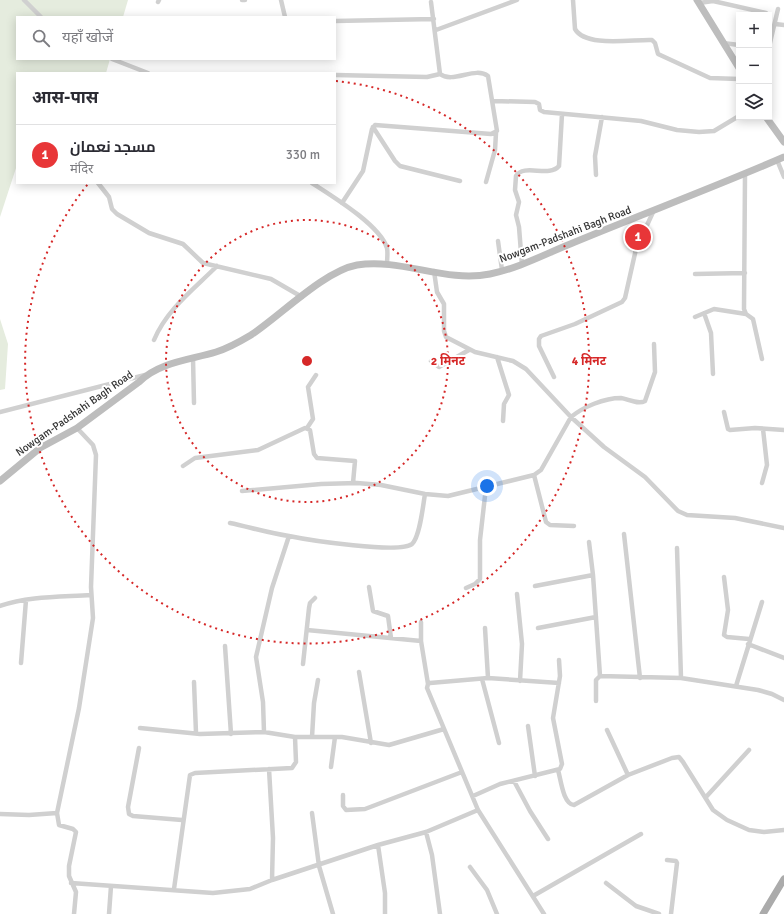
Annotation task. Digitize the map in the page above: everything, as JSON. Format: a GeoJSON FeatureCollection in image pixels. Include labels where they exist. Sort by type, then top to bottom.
{"type":"FeatureCollection","features":[{"type":"Feature","properties":{"kind":"main road"},"geometry":{"type":"LineString","coordinates":[[698,2],[736,63]]}},
{"type":"Feature","properties":{"kind":"main road"},"geometry":{"type":"LineString","coordinates":[[768,120],[784,142]]}},
{"type":"Feature","properties":{"kind":"main road","name":"Nowgam-Padshahi Bagh Road"},"geometry":{"type":"LineString","coordinates":[[0,481],[40,448],[77,428],[139,382],[147,374],[170,364],[226,348],[252,334],[302,297],[346,268],[365,264],[387,264],[467,276],[490,274],[522,265],[654,210],[745,175],[780,158]]}},
{"type":"Feature","properties":{"kind":"main road"},"geometry":{"type":"LineString","coordinates":[[763,914],[784,879]]}},
{"type":"Feature","properties":{"kind":"street"},"geometry":{"type":"LineString","coordinates":[[24,0],[40,16]]}},
{"type":"Feature","properties":{"kind":"street"},"geometry":{"type":"LineString","coordinates":[[281,0],[285,16]]}},
{"type":"Feature","properties":{"kind":"street"},"geometry":{"type":"LineString","coordinates":[[436,30],[517,0]]}},
{"type":"Feature","properties":{"kind":"street"},"geometry":{"type":"LineString","coordinates":[[573,0],[575,29],[580,35],[598,41],[652,40],[655,42],[658,54],[703,75],[717,79],[736,79]]}},
{"type":"Feature","properties":{"kind":"street"},"geometry":{"type":"LineString","coordinates":[[431,2],[436,30],[440,74]]}},
{"type":"Feature","properties":{"kind":"street"},"geometry":{"type":"LineString","coordinates":[[698,2],[728,2],[763,12]]}},
{"type":"Feature","properties":{"kind":"street"},"geometry":{"type":"LineString","coordinates":[[772,36],[778,9]]}},
{"type":"Feature","properties":{"kind":"street"},"geometry":{"type":"LineString","coordinates":[[336,21],[434,19]]}},
{"type":"Feature","properties":{"kind":"street"},"geometry":{"type":"LineString","coordinates":[[775,24],[784,25]]}},
{"type":"Feature","properties":{"kind":"street"},"geometry":{"type":"LineString","coordinates":[[723,43],[736,45]]}},
{"type":"Feature","properties":{"kind":"street"},"geometry":{"type":"LineString","coordinates":[[115,60],[145,72]]}},
{"type":"Feature","properties":{"kind":"street"},"geometry":{"type":"LineString","coordinates":[[336,75],[430,77],[440,74],[446,77],[485,74],[489,79],[497,129],[495,150],[486,182]]}},
{"type":"Feature","properties":{"kind":"street"},"geometry":{"type":"LineString","coordinates":[[493,101],[535,102],[539,104],[541,111],[641,121],[677,130],[703,132],[719,128],[736,118]]}},
{"type":"Feature","properties":{"kind":"street"},"geometry":{"type":"LineString","coordinates":[[522,265],[519,227],[516,215],[519,202],[515,190],[516,176],[522,172],[554,170],[559,166],[562,114]]}},
{"type":"Feature","properties":{"kind":"street"},"geometry":{"type":"LineString","coordinates":[[596,174],[595,156],[602,117]]}},
{"type":"Feature","properties":{"kind":"street"},"geometry":{"type":"LineString","coordinates":[[373,127],[379,125],[491,134],[496,133]]}},
{"type":"Feature","properties":{"kind":"street"},"geometry":{"type":"LineString","coordinates":[[373,127],[395,161],[400,166],[460,181]]}},
{"type":"Feature","properties":{"kind":"street"},"geometry":{"type":"LineString","coordinates":[[342,203],[363,171],[373,127]]}},
{"type":"Feature","properties":{"kind":"street"},"geometry":{"type":"LineString","coordinates":[[780,158],[784,177]]}},
{"type":"Feature","properties":{"kind":"street"},"geometry":{"type":"LineString","coordinates":[[745,175],[746,314]]}},
{"type":"Feature","properties":{"kind":"street"},"geometry":{"type":"LineString","coordinates":[[99,184],[106,192],[112,209],[117,214],[149,233],[183,244],[203,263],[271,279],[302,297]]}},
{"type":"Feature","properties":{"kind":"street"},"geometry":{"type":"LineString","coordinates":[[314,184],[363,219],[384,243],[387,251],[387,264]]}},
{"type":"Feature","properties":{"kind":"street"},"geometry":{"type":"LineString","coordinates":[[554,377],[539,346],[539,339],[541,336],[574,324],[622,302],[625,298],[639,241],[654,210]]}},
{"type":"Feature","properties":{"kind":"street"},"geometry":{"type":"LineString","coordinates":[[498,241],[502,270]]}},
{"type":"Feature","properties":{"kind":"street"},"geometry":{"type":"LineString","coordinates":[[154,340],[159,329],[174,308],[217,266]]}},
{"type":"Feature","properties":{"kind":"street"},"geometry":{"type":"LineString","coordinates":[[434,272],[437,292],[444,304],[445,309],[445,335],[450,340],[469,350],[513,361],[526,368],[571,417],[604,447],[645,477],[672,507],[683,514],[693,516],[735,518],[784,528]]}},
{"type":"Feature","properties":{"kind":"street"},"geometry":{"type":"LineString","coordinates":[[695,274],[745,273]]}},
{"type":"Feature","properties":{"kind":"street"},"geometry":{"type":"LineString","coordinates":[[695,317],[719,309],[746,314],[753,319],[762,359]]}},
{"type":"Feature","properties":{"kind":"street"},"geometry":{"type":"LineString","coordinates":[[704,313],[711,333],[713,374]]}},
{"type":"Feature","properties":{"kind":"street"},"geometry":{"type":"LineString","coordinates":[[242,491],[353,483],[381,485],[425,494],[448,496],[534,475],[543,467],[571,417],[583,409],[610,400],[622,398],[641,402],[645,401],[655,372],[654,344]]}},
{"type":"Feature","properties":{"kind":"street"},"geometry":{"type":"LineString","coordinates":[[431,361],[439,367],[469,350]]}},
{"type":"Feature","properties":{"kind":"street"},"geometry":{"type":"LineString","coordinates":[[496,357],[509,396],[504,404],[503,421]]}},
{"type":"Feature","properties":{"kind":"street"},"geometry":{"type":"LineString","coordinates":[[193,358],[194,403]]}},
{"type":"Feature","properties":{"kind":"street"},"geometry":{"type":"LineString","coordinates":[[0,412],[147,374]]}},
{"type":"Feature","properties":{"kind":"street"},"geometry":{"type":"LineString","coordinates":[[183,466],[195,458],[258,450],[307,428],[313,420],[308,387],[316,375]]}},
{"type":"Feature","properties":{"kind":"street"},"geometry":{"type":"LineString","coordinates":[[724,412],[728,429],[730,430],[784,430]]}},
{"type":"Feature","properties":{"kind":"street"},"geometry":{"type":"LineString","coordinates":[[74,914],[76,892],[71,883],[69,866],[76,832],[73,829],[59,824],[57,813],[87,666],[93,618],[91,595],[96,455],[93,445],[77,428]]}},
{"type":"Feature","properties":{"kind":"street"},"geometry":{"type":"LineString","coordinates":[[307,428],[310,430],[314,454],[317,458],[355,461],[353,483]]}},
{"type":"Feature","properties":{"kind":"street"},"geometry":{"type":"LineString","coordinates":[[762,483],[767,465],[763,429]]}},
{"type":"Feature","properties":{"kind":"street"},"geometry":{"type":"LineString","coordinates":[[534,475],[546,522],[550,526],[574,526]]}},
{"type":"Feature","properties":{"kind":"street"},"geometry":{"type":"LineString","coordinates":[[466,588],[475,584],[480,579],[480,540],[486,487]]}},
{"type":"Feature","properties":{"kind":"street"},"geometry":{"type":"LineString","coordinates":[[230,523],[289,536],[384,549],[407,546],[414,542],[417,534],[425,494]]}},
{"type":"Feature","properties":{"kind":"street"},"geometry":{"type":"LineString","coordinates":[[624,534],[640,678]]}},
{"type":"Feature","properties":{"kind":"street"},"geometry":{"type":"LineString","coordinates":[[264,732],[263,702],[256,657],[270,595],[289,536]]}},
{"type":"Feature","properties":{"kind":"street"},"geometry":{"type":"LineString","coordinates":[[589,542],[593,575],[600,676],[596,680],[596,701]]}},
{"type":"Feature","properties":{"kind":"street"},"geometry":{"type":"LineString","coordinates":[[677,548],[681,678]]}},
{"type":"Feature","properties":{"kind":"street"},"geometry":{"type":"LineString","coordinates":[[536,586],[593,575]]}},
{"type":"Feature","properties":{"kind":"street"},"geometry":{"type":"LineString","coordinates":[[724,577],[728,610],[724,635],[727,637],[749,639]]}},
{"type":"Feature","properties":{"kind":"street"},"geometry":{"type":"LineString","coordinates":[[369,587],[373,610],[386,614],[388,617],[391,638]]}},
{"type":"Feature","properties":{"kind":"street"},"geometry":{"type":"LineString","coordinates":[[517,594],[522,644],[520,681]]}},
{"type":"Feature","properties":{"kind":"street"},"geometry":{"type":"LineString","coordinates":[[0,606],[26,600],[91,595]]}},
{"type":"Feature","properties":{"kind":"street"},"geometry":{"type":"LineString","coordinates":[[303,664],[310,605],[315,598]]}},
{"type":"Feature","properties":{"kind":"street"},"geometry":{"type":"LineString","coordinates":[[21,662],[26,600]]}},
{"type":"Feature","properties":{"kind":"street"},"geometry":{"type":"LineString","coordinates":[[736,686],[749,639],[762,602]]}},
{"type":"Feature","properties":{"kind":"street"},"geometry":{"type":"LineString","coordinates":[[538,628],[596,616]]}},
{"type":"Feature","properties":{"kind":"street"},"geometry":{"type":"LineString","coordinates":[[421,622],[428,692],[478,810],[534,896],[544,914]]}},
{"type":"Feature","properties":{"kind":"street"},"geometry":{"type":"LineString","coordinates":[[486,628],[488,678]]}},
{"type":"Feature","properties":{"kind":"street"},"geometry":{"type":"LineString","coordinates":[[307,630],[422,641]]}},
{"type":"Feature","properties":{"kind":"street"},"geometry":{"type":"LineString","coordinates":[[748,644],[784,658]]}},
{"type":"Feature","properties":{"kind":"street"},"geometry":{"type":"LineString","coordinates":[[225,646],[231,734]]}},
{"type":"Feature","properties":{"kind":"street"},"geometry":{"type":"LineString","coordinates":[[473,796],[514,780],[558,770],[562,764],[553,710],[559,684],[559,660]]}},
{"type":"Feature","properties":{"kind":"street"},"geometry":{"type":"LineString","coordinates":[[360,672],[372,743]]}},
{"type":"Feature","properties":{"kind":"street"},"geometry":{"type":"LineString","coordinates":[[600,676],[681,678],[736,686],[772,694],[784,700]]}},
{"type":"Feature","properties":{"kind":"street"},"geometry":{"type":"LineString","coordinates":[[428,684],[488,678],[559,684]]}},
{"type":"Feature","properties":{"kind":"street"},"geometry":{"type":"LineString","coordinates":[[482,679],[499,743]]}},
{"type":"Feature","properties":{"kind":"street"},"geometry":{"type":"LineString","coordinates":[[312,737],[314,703],[318,680]]}},
{"type":"Feature","properties":{"kind":"street"},"geometry":{"type":"LineString","coordinates":[[194,682],[196,733]]}},
{"type":"Feature","properties":{"kind":"street"},"geometry":{"type":"LineString","coordinates":[[528,726],[535,776]]}},
{"type":"Feature","properties":{"kind":"street"},"geometry":{"type":"LineString","coordinates":[[140,728],[196,733],[231,734],[264,732],[295,736],[351,738],[372,743],[389,744],[398,743],[444,729]]}},
{"type":"Feature","properties":{"kind":"street"},"geometry":{"type":"LineString","coordinates":[[607,730],[628,775]]}},
{"type":"Feature","properties":{"kind":"street"},"geometry":{"type":"LineString","coordinates":[[174,889],[188,778],[192,774],[291,768],[295,766],[295,736]]}},
{"type":"Feature","properties":{"kind":"street"},"geometry":{"type":"LineString","coordinates":[[331,767],[335,737]]}},
{"type":"Feature","properties":{"kind":"street"},"geometry":{"type":"LineString","coordinates":[[139,748],[128,807],[129,814],[133,816],[182,820]]}},
{"type":"Feature","properties":{"kind":"street"},"geometry":{"type":"LineString","coordinates":[[706,797],[749,750]]}},
{"type":"Feature","properties":{"kind":"street"},"geometry":{"type":"LineString","coordinates":[[558,770],[567,800],[570,805],[574,805],[628,775],[672,758],[679,757],[706,797],[710,806],[718,814],[749,830],[764,832],[784,830]]}},
{"type":"Feature","properties":{"kind":"street"},"geometry":{"type":"LineString","coordinates":[[269,769],[273,838],[272,880]]}},
{"type":"Feature","properties":{"kind":"street"},"geometry":{"type":"LineString","coordinates":[[343,794],[343,806],[346,810],[365,809],[462,772]]}},
{"type":"Feature","properties":{"kind":"street"},"geometry":{"type":"LineString","coordinates":[[514,780],[530,811],[548,839]]}},
{"type":"Feature","properties":{"kind":"street"},"geometry":{"type":"LineString","coordinates":[[71,883],[174,889],[213,893],[250,889],[272,880],[319,866],[378,845],[426,832],[478,810]]}},
{"type":"Feature","properties":{"kind":"street"},"geometry":{"type":"LineString","coordinates":[[0,814],[29,815],[57,813]]}},
{"type":"Feature","properties":{"kind":"street"},"geometry":{"type":"LineString","coordinates":[[312,813],[319,866],[333,914]]}},
{"type":"Feature","properties":{"kind":"street"},"geometry":{"type":"LineString","coordinates":[[426,832],[432,855],[440,914]]}},
{"type":"Feature","properties":{"kind":"street"},"geometry":{"type":"LineString","coordinates":[[534,896],[641,834]]}},
{"type":"Feature","properties":{"kind":"street"},"geometry":{"type":"LineString","coordinates":[[378,845],[385,893],[384,914]]}},
{"type":"Feature","properties":{"kind":"street"},"geometry":{"type":"LineString","coordinates":[[667,860],[674,860],[677,863],[671,914]]}},
{"type":"Feature","properties":{"kind":"street"},"geometry":{"type":"LineString","coordinates":[[470,867],[487,890],[497,914]]}},
{"type":"Feature","properties":{"kind":"street"},"geometry":{"type":"LineString","coordinates":[[606,883],[636,906],[658,914]]}},
{"type":"Feature","properties":{"kind":"street"},"geometry":{"type":"LineString","coordinates":[[109,914],[111,886]]}},
{"type":"Feature","properties":{"kind":"shaded area"},"geometry":{"type":"Polygon","coordinates":[[[0,0],[128,0],[123,16],[16,16],[16,60],[110,60],[106,72],[16,72],[16,168],[0,217],[0,0]]]}},
{"type":"Feature","properties":{"kind":"shaded area"},"geometry":{"type":"Polygon","coordinates":[[[0,319],[8,344],[5,389],[0,390],[0,319]]]}},
{"type":"Feature","properties":{"kind":"place","name":"مسجد نعمان"},"geometry":{"type":"Point","coordinates":[638,237]}}]}
